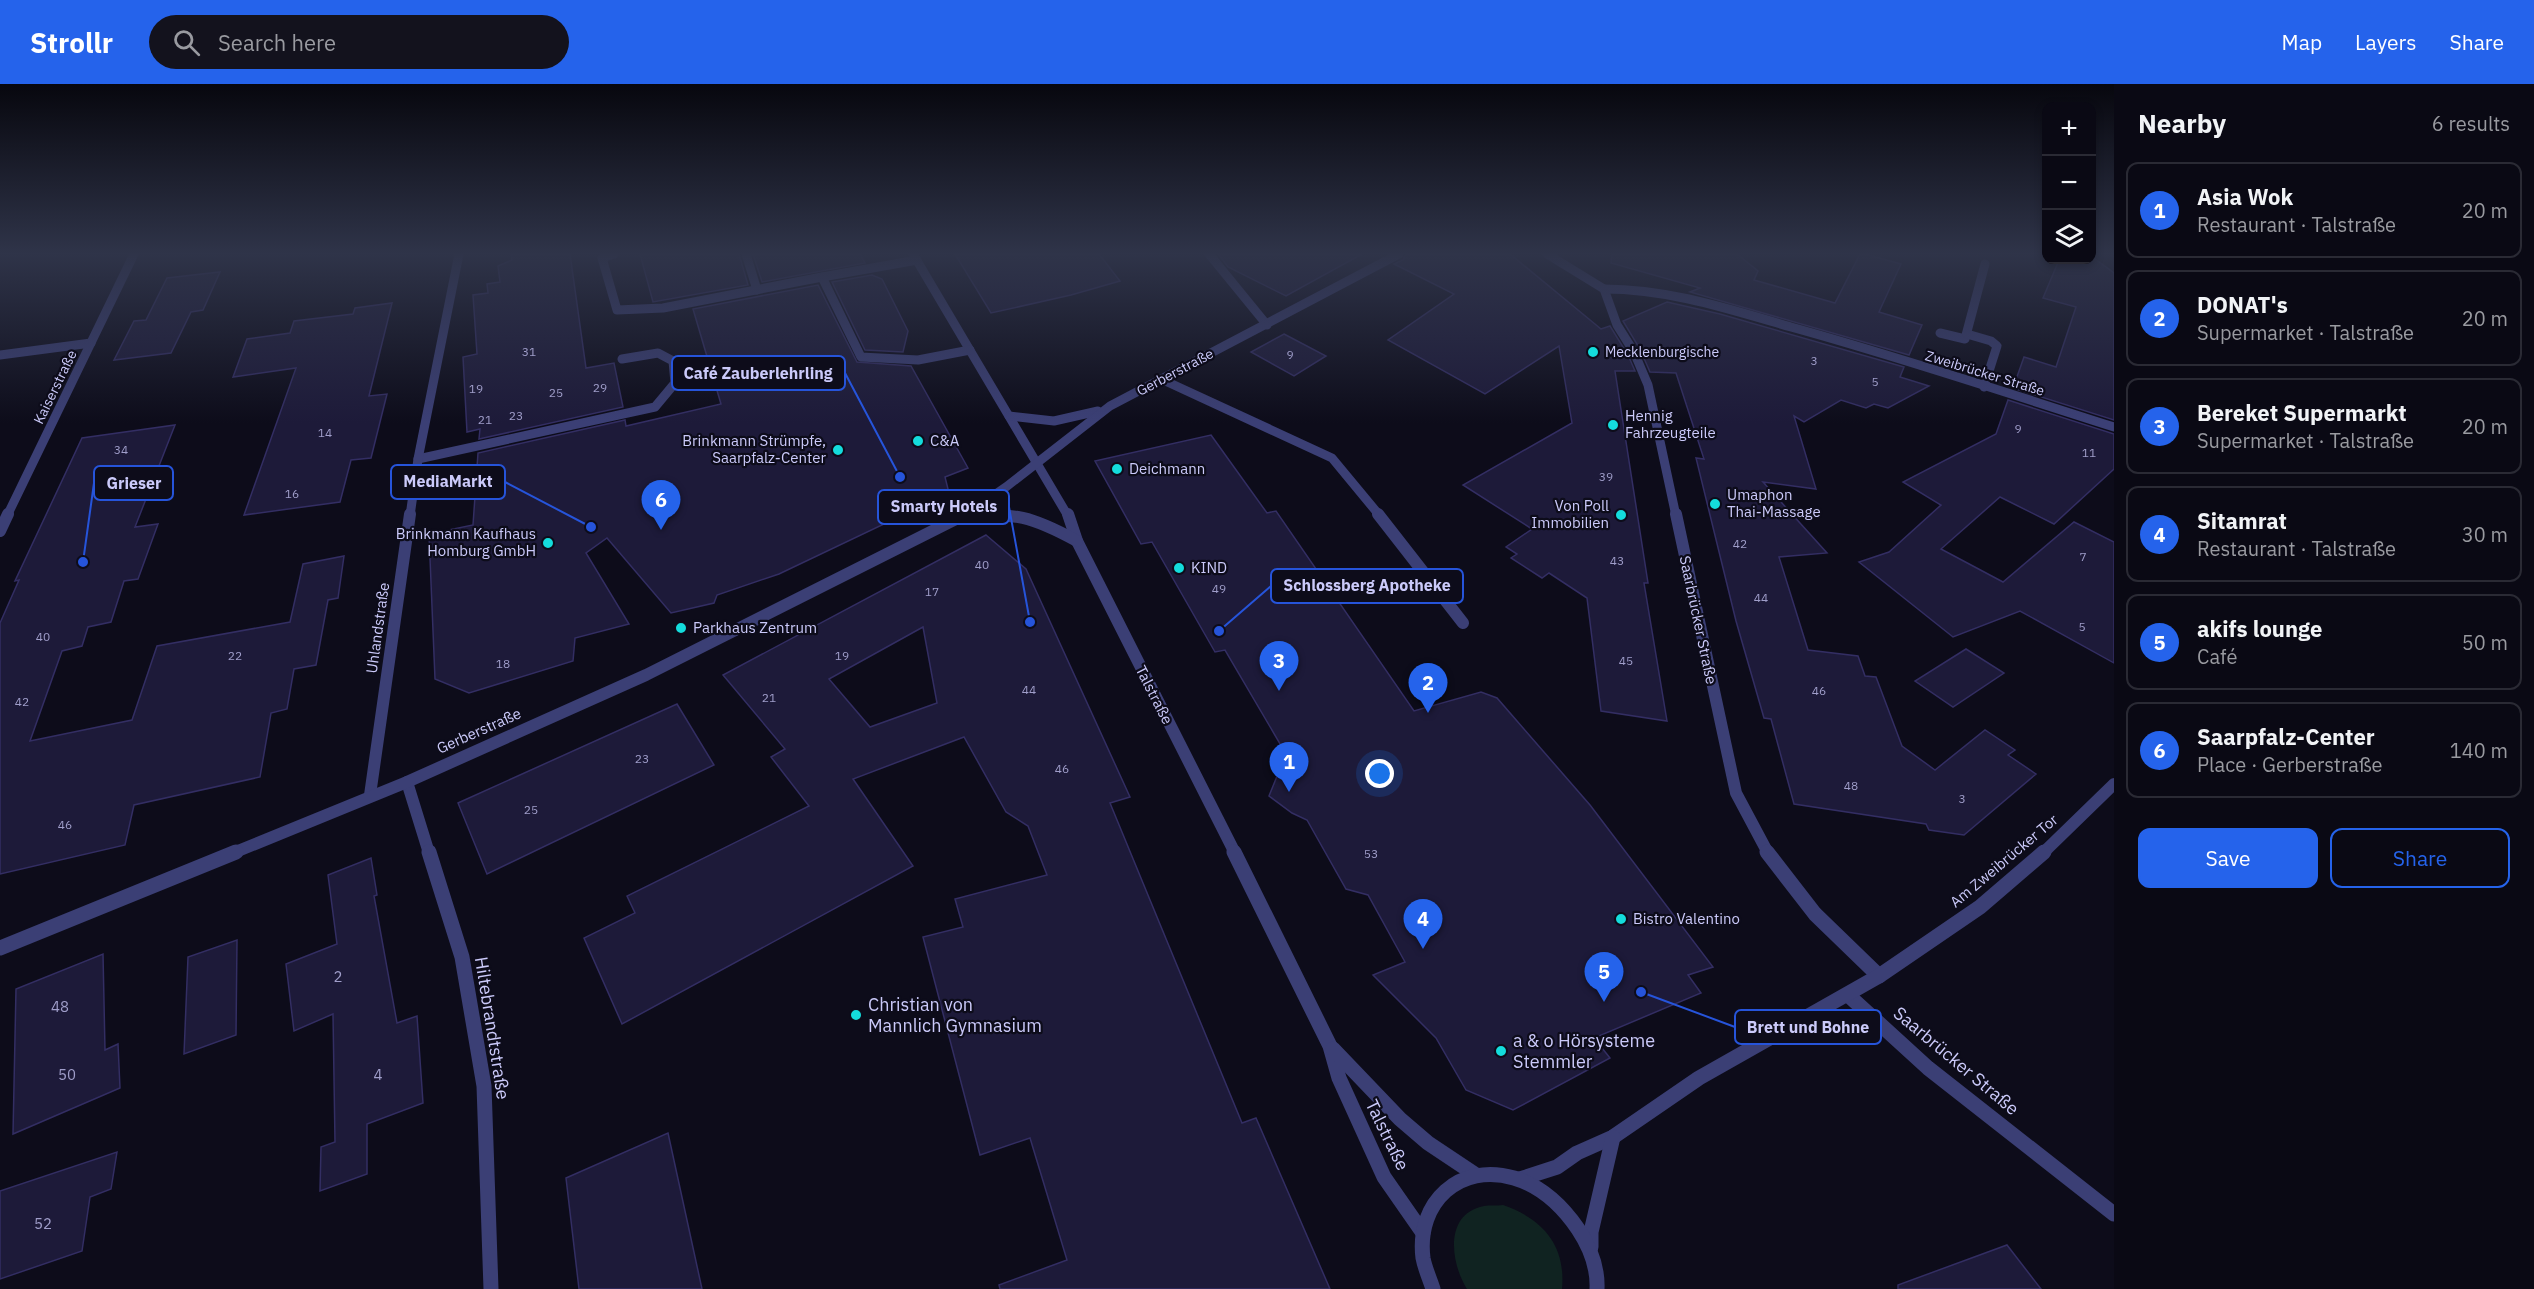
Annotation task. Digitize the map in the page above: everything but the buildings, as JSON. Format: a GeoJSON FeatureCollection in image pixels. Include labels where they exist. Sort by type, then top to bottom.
{"type":"FeatureCollection","features":[{"type":"Feature","properties":{"kind":"street","name":"Kaiserstraße"},"geometry":{"type":"LineString","coordinates":[[0,531],[107,310]]}},
{"type":"Feature","properties":{"kind":"street","name":"Uhlandstraße"},"geometry":{"type":"LineString","coordinates":[[370,795],[418,459],[448,310]]}},
{"type":"Feature","properties":{"kind":"street"},"geometry":{"type":"LineString","coordinates":[[838,310],[861,357],[918,360],[970,350]]}},
{"type":"Feature","properties":{"kind":"street","name":"Talstraße"},"geometry":{"type":"LineString","coordinates":[[946,310],[1067,512],[1077,541],[1330,1046],[1340,1078],[1384,1177],[1423,1233]]}},
{"type":"Feature","properties":{"kind":"street"},"geometry":{"type":"LineString","coordinates":[[1254,310],[1266,325]]}},
{"type":"Feature","properties":{"kind":"street","name":"Gerberstraße"},"geometry":{"type":"LineString","coordinates":[[1009,416],[1032,421],[1069,421],[1110,406],[1294,310]]}},
{"type":"Feature","properties":{"kind":"street","name":"Saarbrücker Straße"},"geometry":{"type":"LineString","coordinates":[[1612,310],[1617,325],[1634,352],[1647,385],[1736,793],[1751,827],[1779,874],[1837,940],[1879,976]]}},
{"type":"Feature","properties":{"kind":"street","name":"Zweibrücker Straße"},"geometry":{"type":"LineString","coordinates":[[1729,310],[1818,334],[2114,427]]}},
{"type":"Feature","properties":{"kind":"street"},"geometry":{"type":"LineString","coordinates":[[1940,333],[1965,339],[1973,310]]}},
{"type":"Feature","properties":{"kind":"street"},"geometry":{"type":"LineString","coordinates":[[1967,334],[1991,341],[1997,346],[1984,387]]}},
{"type":"Feature","properties":{"kind":"street"},"geometry":{"type":"LineString","coordinates":[[0,355],[91,344]]}},
{"type":"Feature","properties":{"kind":"street"},"geometry":{"type":"LineString","coordinates":[[418,459],[656,407],[675,383],[673,361],[658,353],[622,359]]}},
{"type":"Feature","properties":{"kind":"street"},"geometry":{"type":"LineString","coordinates":[[1161,379],[1332,458],[1352,480],[1463,623]]}},
{"type":"Feature","properties":{"kind":"street","name":"Gerberstraße"},"geometry":{"type":"LineString","coordinates":[[0,948],[370,795],[407,782],[646,675],[865,563],[959,519],[1110,406]]}},
{"type":"Feature","properties":{"kind":"street","name":"Gerberstraße"},"geometry":{"type":"LineString","coordinates":[[959,519],[995,513],[1035,518],[1077,541]]}},
{"type":"Feature","properties":{"kind":"street","name":"Hiltebrandtstraße"},"geometry":{"type":"LineString","coordinates":[[407,782],[462,957],[474,1024],[484,1086],[491,1289]]}},
{"type":"Feature","properties":{"kind":"street","name":"Am Zweibrücker Tor"},"geometry":{"type":"LineString","coordinates":[[1848,996],[1980,907],[2042,854],[2114,784]]}},
{"type":"Feature","properties":{"kind":"street"},"geometry":{"type":"LineString","coordinates":[[1520,1179],[1557,1167],[1577,1153],[1613,1137],[1699,1078],[1848,996]]}},
{"type":"Feature","properties":{"kind":"street","name":"Saarbrücker Straße"},"geometry":{"type":"LineString","coordinates":[[1848,996],[1928,1068],[2114,1214]]}},
{"type":"Feature","properties":{"kind":"street","name":"Talstraße"},"geometry":{"type":"LineString","coordinates":[[1330,1046],[1400,1119],[1428,1143],[1476,1174]]}},
{"type":"Feature","properties":{"kind":"street"},"geometry":{"type":"LineString","coordinates":[[1591,1250],[1591,1232],[1613,1137]]}},
{"type":"Feature","properties":{"kind":"street","name":"Talstraße"},"geometry":{"type":"LineString","coordinates":[[1433,1289],[1424,1263],[1423,1233],[1432,1205],[1450,1185],[1476,1174],[1497,1174],[1520,1179],[1549,1196],[1574,1220],[1591,1250],[1598,1289]]}},
{"type":"Feature","properties":{"kind":"green space"},"geometry":{"type":"Polygon","coordinates":[[[1503,1205],[1530,1218],[1549,1236],[1560,1259],[1562,1289],[1467,1289],[1457,1267],[1454,1241],[1456,1229],[1471,1211],[1484,1206],[1503,1205]]]}},
{"type":"Feature","properties":{"kind":"place","name":"Mecklenburgische"},"geometry":{"type":"Point","coordinates":[1593,352]}},
{"type":"Feature","properties":{"kind":"place","name":"Hennig Fahrzeugteile"},"geometry":{"type":"Point","coordinates":[1613,425]}},
{"type":"Feature","properties":{"kind":"place","name":"C&A"},"geometry":{"type":"Point","coordinates":[918,441]}},
{"type":"Feature","properties":{"kind":"place","name":"Brinkmann Strümpfe, Saarpfalz-Center"},"geometry":{"type":"Point","coordinates":[838,450]}},
{"type":"Feature","properties":{"kind":"place","name":"Deichmann"},"geometry":{"type":"Point","coordinates":[1117,469]}},
{"type":"Feature","properties":{"kind":"place","name":"Café Zauberlehrling"},"geometry":{"type":"Point","coordinates":[900,477]}},
{"type":"Feature","properties":{"kind":"place","name":"Umaphon Thai-Massage"},"geometry":{"type":"Point","coordinates":[1715,504]}},
{"type":"Feature","properties":{"kind":"place","name":"Von Poll Immobilien"},"geometry":{"type":"Point","coordinates":[1621,515]}},
{"type":"Feature","properties":{"kind":"place","name":"MediaMarkt"},"geometry":{"type":"Point","coordinates":[591,527]}},
{"type":"Feature","properties":{"kind":"place","name":"Saarpfalz-Center"},"geometry":{"type":"Point","coordinates":[661,530]}},
{"type":"Feature","properties":{"kind":"place","name":"Brinkmann Kaufhaus Homburg GmbH"},"geometry":{"type":"Point","coordinates":[548,543]}},
{"type":"Feature","properties":{"kind":"place","name":"Grieser"},"geometry":{"type":"Point","coordinates":[83,562]}},
{"type":"Feature","properties":{"kind":"place","name":"KIND"},"geometry":{"type":"Point","coordinates":[1179,568]}},
{"type":"Feature","properties":{"kind":"place","name":"Smarty Hotels"},"geometry":{"type":"Point","coordinates":[1030,622]}},
{"type":"Feature","properties":{"kind":"place","name":"Parkhaus Zentrum"},"geometry":{"type":"Point","coordinates":[681,628]}},
{"type":"Feature","properties":{"kind":"place","name":"Schlossberg Apotheke"},"geometry":{"type":"Point","coordinates":[1219,631]}},
{"type":"Feature","properties":{"kind":"place","name":"Bereket Supermarkt"},"geometry":{"type":"Point","coordinates":[1279,691]}},
{"type":"Feature","properties":{"kind":"place","name":"DONAT's"},"geometry":{"type":"Point","coordinates":[1428,713]}},
{"type":"Feature","properties":{"kind":"place","name":"Asia Wok"},"geometry":{"type":"Point","coordinates":[1289,792]}},
{"type":"Feature","properties":{"kind":"place","name":"Bistro Valentino"},"geometry":{"type":"Point","coordinates":[1621,919]}},
{"type":"Feature","properties":{"kind":"place","name":"Sitamrat"},"geometry":{"type":"Point","coordinates":[1423,949]}},
{"type":"Feature","properties":{"kind":"place","name":"Brett und Bohne"},"geometry":{"type":"Point","coordinates":[1641,992]}},
{"type":"Feature","properties":{"kind":"place","name":"akifs lounge"},"geometry":{"type":"Point","coordinates":[1604,1002]}},
{"type":"Feature","properties":{"kind":"place","name":"Christian von Mannlich Gymnasium"},"geometry":{"type":"Point","coordinates":[856,1015]}},
{"type":"Feature","properties":{"kind":"place","name":"a & o Hörsysteme Stemmler"},"geometry":{"type":"Point","coordinates":[1501,1051]}}]}
